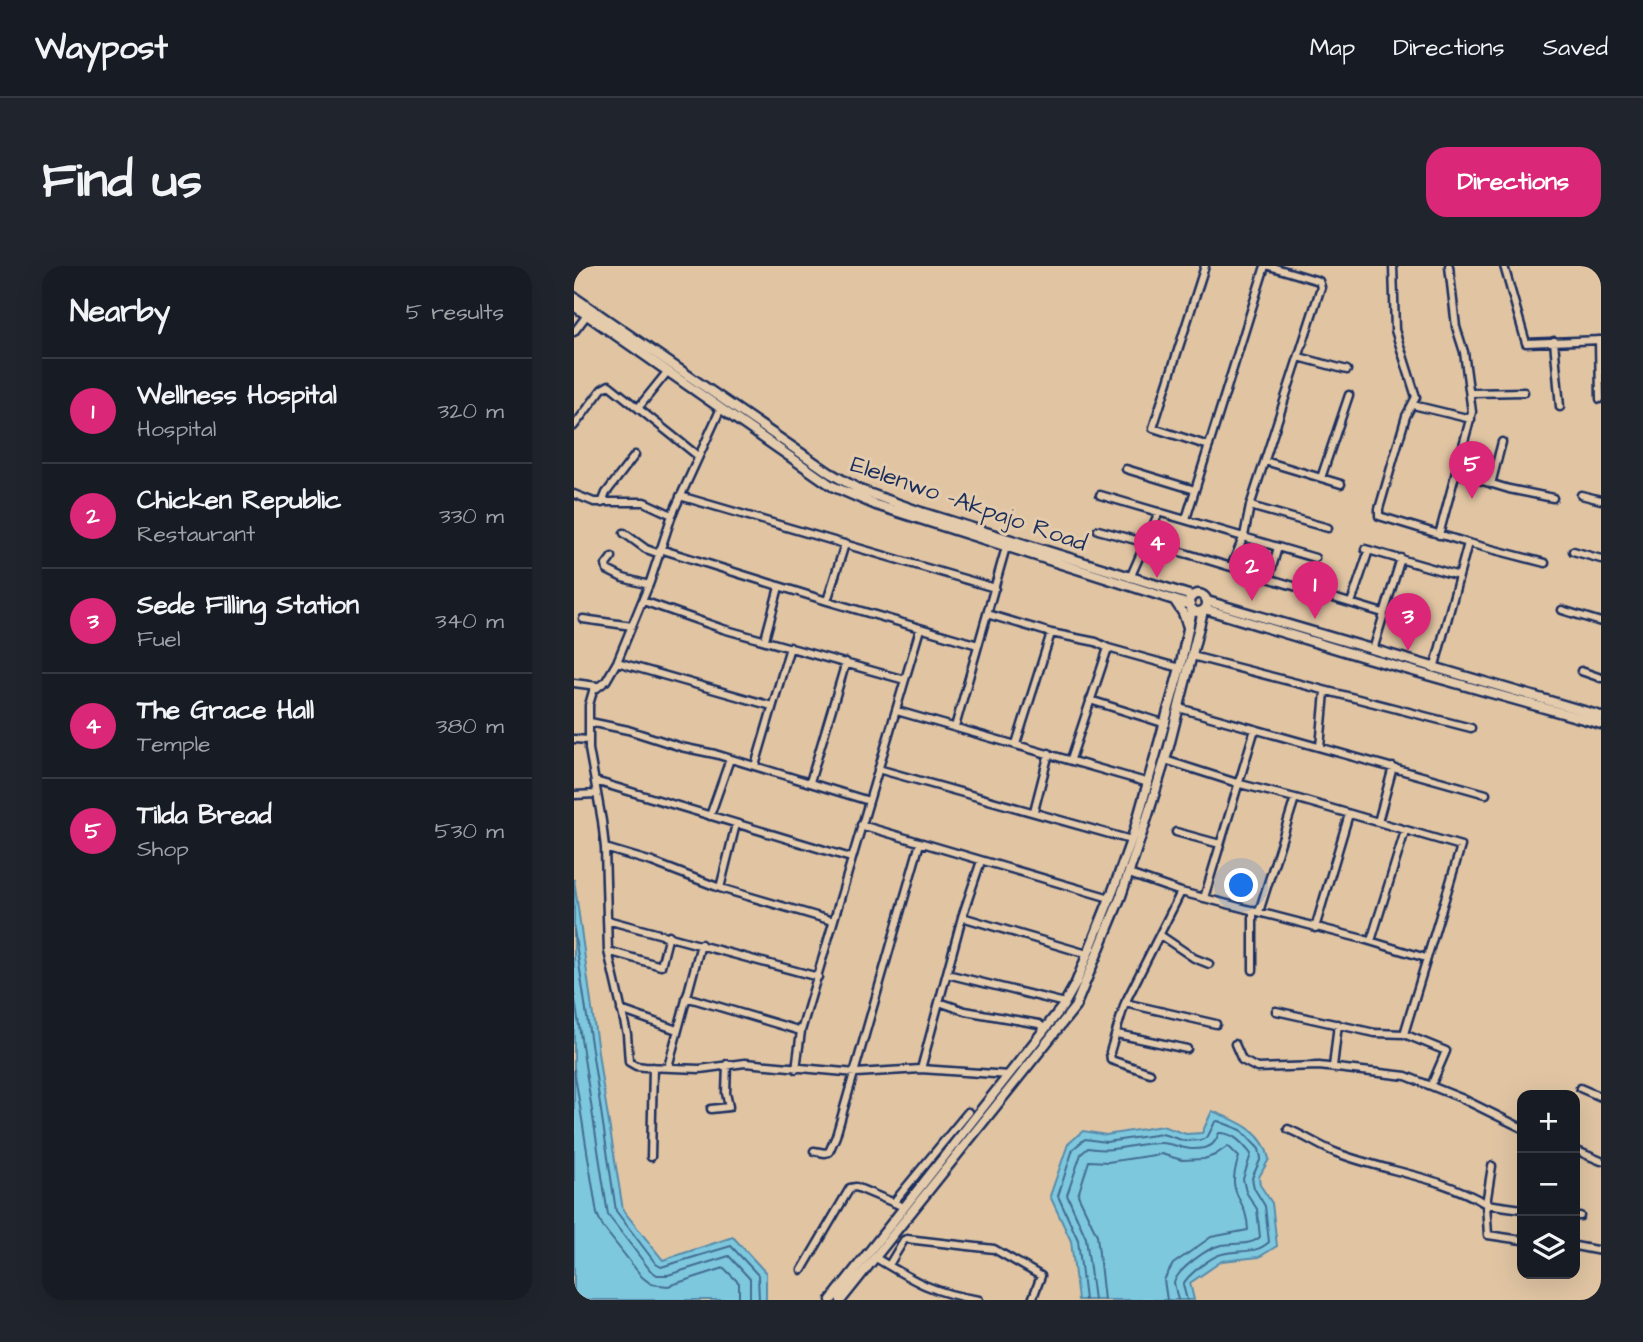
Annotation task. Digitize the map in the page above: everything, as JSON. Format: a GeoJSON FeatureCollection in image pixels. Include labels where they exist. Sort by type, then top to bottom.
{"type":"FeatureCollection","features":[{"type":"Feature","properties":{"kind":"main road","name":"Elelenwo -Akpajo Road"},"geometry":{"type":"LineString","coordinates":[[574,297],[830,473],[860,489],[921,512],[1130,578],[1191,603]]}},
{"type":"Feature","properties":{"kind":"main road","name":"Elelenwo -Akpajo Road"},"geometry":{"type":"LineString","coordinates":[[574,306],[832,486],[849,495],[1006,547],[1191,603]]}},
{"type":"Feature","properties":{"kind":"main road"},"geometry":{"type":"LineString","coordinates":[[831,1300],[844,1291],[876,1258],[1076,1007],[1129,874],[1165,760],[1205,607],[1201,595],[1191,603],[1188,630],[1166,724],[1131,840],[1076,983],[1065,1003],[904,1207],[844,1291],[841,1300]]}},
{"type":"Feature","properties":{"kind":"main road"},"geometry":{"type":"LineString","coordinates":[[1174,600],[1185,617],[1188,630]]}},
{"type":"Feature","properties":{"kind":"main road"},"geometry":{"type":"LineString","coordinates":[[1191,603],[1197,612],[1205,607],[1373,650],[1601,716]]}},
{"type":"Feature","properties":{"kind":"main road"},"geometry":{"type":"LineString","coordinates":[[1205,607],[1221,614],[1601,724]]}},
{"type":"Feature","properties":{"kind":"main road"},"geometry":{"type":"LineString","coordinates":[[1200,628],[1209,619],[1221,614]]}},
{"type":"Feature","properties":{"kind":"street"},"geometry":{"type":"LineString","coordinates":[[1205,266],[1153,428],[1209,446]]}},
{"type":"Feature","properties":{"kind":"street"},"geometry":{"type":"LineString","coordinates":[[1186,519],[1267,266],[1321,283],[1250,506],[1244,536],[1231,567]]}},
{"type":"Feature","properties":{"kind":"street"},"geometry":{"type":"LineString","coordinates":[[1393,266],[1395,330],[1416,397],[1406,416],[1379,516],[1545,563]]}},
{"type":"Feature","properties":{"kind":"street"},"geometry":{"type":"LineString","coordinates":[[1439,535],[1471,419],[1471,393],[1464,352],[1456,327],[1449,266]]}},
{"type":"Feature","properties":{"kind":"street"},"geometry":{"type":"LineString","coordinates":[[1504,266],[1525,344],[1600,340],[1600,399]]}},
{"type":"Feature","properties":{"kind":"street"},"geometry":{"type":"LineString","coordinates":[[574,332],[587,315]]}},
{"type":"Feature","properties":{"kind":"street"},"geometry":{"type":"LineString","coordinates":[[1554,341],[1560,407]]}},
{"type":"Feature","properties":{"kind":"street"},"geometry":{"type":"LineString","coordinates":[[1299,357],[1347,370]]}},
{"type":"Feature","properties":{"kind":"street"},"geometry":{"type":"LineString","coordinates":[[639,407],[668,371]]}},
{"type":"Feature","properties":{"kind":"street"},"geometry":{"type":"LineString","coordinates":[[574,426],[608,385],[698,456]]}},
{"type":"Feature","properties":{"kind":"street"},"geometry":{"type":"LineString","coordinates":[[1471,393],[1524,392]]}},
{"type":"Feature","properties":{"kind":"street"},"geometry":{"type":"LineString","coordinates":[[1321,478],[1349,395]]}},
{"type":"Feature","properties":{"kind":"street"},"geometry":{"type":"LineString","coordinates":[[1413,405],[1471,419]]}},
{"type":"Feature","properties":{"kind":"street"},"geometry":{"type":"LineString","coordinates":[[721,408],[672,515],[649,585],[617,662],[606,681],[597,687],[589,705],[589,740],[605,848],[608,951],[629,1062],[636,1066],[700,1069],[727,1064],[765,1064],[856,1073],[921,1069],[1009,1075]]}},
{"type":"Feature","properties":{"kind":"street"},"geometry":{"type":"LineString","coordinates":[[1491,484],[1502,442]]}},
{"type":"Feature","properties":{"kind":"street"},"geometry":{"type":"LineString","coordinates":[[602,503],[635,455]]}},
{"type":"Feature","properties":{"kind":"street"},"geometry":{"type":"LineString","coordinates":[[1265,461],[1341,484]]}},
{"type":"Feature","properties":{"kind":"street"},"geometry":{"type":"LineString","coordinates":[[1126,469],[1195,490]]}},
{"type":"Feature","properties":{"kind":"street"},"geometry":{"type":"LineString","coordinates":[[1456,473],[1553,498]]}},
{"type":"Feature","properties":{"kind":"street"},"geometry":{"type":"LineString","coordinates":[[574,494],[602,503],[644,502],[672,515]]}},
{"type":"Feature","properties":{"kind":"street"},"geometry":{"type":"LineString","coordinates":[[1100,495],[1315,558]]}},
{"type":"Feature","properties":{"kind":"street"},"geometry":{"type":"LineString","coordinates":[[1581,495],[1601,500]]}},
{"type":"Feature","properties":{"kind":"street"},"geometry":{"type":"LineString","coordinates":[[680,496],[995,587]]}},
{"type":"Feature","properties":{"kind":"street"},"geometry":{"type":"LineString","coordinates":[[1250,506],[1328,528]]}},
{"type":"Feature","properties":{"kind":"street"},"geometry":{"type":"LineString","coordinates":[[1130,578],[1160,512]]}},
{"type":"Feature","properties":{"kind":"street"},"geometry":{"type":"LineString","coordinates":[[1098,530],[1383,613]]}},
{"type":"Feature","properties":{"kind":"street"},"geometry":{"type":"LineString","coordinates":[[624,533],[646,549],[978,645]]}},
{"type":"Feature","properties":{"kind":"street"},"geometry":{"type":"LineString","coordinates":[[1434,668],[1468,543]]}},
{"type":"Feature","properties":{"kind":"street"},"geometry":{"type":"LineString","coordinates":[[827,601],[845,544]]}},
{"type":"Feature","properties":{"kind":"street"},"geometry":{"type":"LineString","coordinates":[[955,727],[1006,547]]}},
{"type":"Feature","properties":{"kind":"street"},"geometry":{"type":"LineString","coordinates":[[1269,578],[1279,547]]}},
{"type":"Feature","properties":{"kind":"street"},"geometry":{"type":"LineString","coordinates":[[1351,603],[1367,550],[1460,576]]}},
{"type":"Feature","properties":{"kind":"street"},"geometry":{"type":"LineString","coordinates":[[1573,551],[1601,559]]}},
{"type":"Feature","properties":{"kind":"street"},"geometry":{"type":"LineString","coordinates":[[612,557],[606,565],[607,570],[623,578],[649,585]]}},
{"type":"Feature","properties":{"kind":"street"},"geometry":{"type":"LineString","coordinates":[[1373,650],[1401,558]]}},
{"type":"Feature","properties":{"kind":"street"},"geometry":{"type":"LineString","coordinates":[[765,639],[779,587]]}},
{"type":"Feature","properties":{"kind":"street"},"geometry":{"type":"LineString","coordinates":[[643,601],[723,629],[905,680]]}},
{"type":"Feature","properties":{"kind":"street"},"geometry":{"type":"LineString","coordinates":[[1562,610],[1601,622]]}},
{"type":"Feature","properties":{"kind":"street"},"geometry":{"type":"LineString","coordinates":[[987,614],[1051,633],[1096,642],[1108,648],[1180,668]]}},
{"type":"Feature","properties":{"kind":"street"},"geometry":{"type":"LineString","coordinates":[[583,619],[632,626]]}},
{"type":"Feature","properties":{"kind":"street"},"geometry":{"type":"LineString","coordinates":[[796,1069],[801,1031],[850,858],[920,629]]}},
{"type":"Feature","properties":{"kind":"street"},"geometry":{"type":"LineString","coordinates":[[1016,744],[1051,633]]}},
{"type":"Feature","properties":{"kind":"street"},"geometry":{"type":"LineString","coordinates":[[755,766],[790,647]]}},
{"type":"Feature","properties":{"kind":"street"},"geometry":{"type":"LineString","coordinates":[[1071,759],[1108,648]]}},
{"type":"Feature","properties":{"kind":"street"},"geometry":{"type":"LineString","coordinates":[[1192,656],[1471,728]]}},
{"type":"Feature","properties":{"kind":"street"},"geometry":{"type":"LineString","coordinates":[[617,662],[772,706]]}},
{"type":"Feature","properties":{"kind":"street"},"geometry":{"type":"LineString","coordinates":[[810,782],[846,662]]}},
{"type":"Feature","properties":{"kind":"street"},"geometry":{"type":"LineString","coordinates":[[1581,671],[1601,678]]}},
{"type":"Feature","properties":{"kind":"street"},"geometry":{"type":"LineString","coordinates":[[574,683],[597,687]]}},
{"type":"Feature","properties":{"kind":"street"},"geometry":{"type":"LineString","coordinates":[[1320,747],[1325,692]]}},
{"type":"Feature","properties":{"kind":"street"},"geometry":{"type":"LineString","coordinates":[[1090,700],[1166,724]]}},
{"type":"Feature","properties":{"kind":"street"},"geometry":{"type":"LineString","coordinates":[[1179,708],[1486,794]]}},
{"type":"Feature","properties":{"kind":"street"},"geometry":{"type":"LineString","coordinates":[[897,711],[1149,783]]}},
{"type":"Feature","properties":{"kind":"street"},"geometry":{"type":"LineString","coordinates":[[590,722],[755,766],[869,801]]}},
{"type":"Feature","properties":{"kind":"street"},"geometry":{"type":"LineString","coordinates":[[1205,898],[1255,729]]}},
{"type":"Feature","properties":{"kind":"street"},"geometry":{"type":"LineString","coordinates":[[574,739],[589,740]]}},
{"type":"Feature","properties":{"kind":"street"},"geometry":{"type":"LineString","coordinates":[[1034,811],[1049,753]]}},
{"type":"Feature","properties":{"kind":"street"},"geometry":{"type":"LineString","coordinates":[[710,816],[730,759]]}},
{"type":"Feature","properties":{"kind":"street"},"geometry":{"type":"LineString","coordinates":[[1165,760],[1240,784],[1461,846],[1404,1034]]}},
{"type":"Feature","properties":{"kind":"street"},"geometry":{"type":"LineString","coordinates":[[1378,822],[1393,767]]}},
{"type":"Feature","properties":{"kind":"street"},"geometry":{"type":"LineString","coordinates":[[878,769],[1131,840]]}},
{"type":"Feature","properties":{"kind":"street"},"geometry":{"type":"LineString","coordinates":[[595,781],[850,858]]}},
{"type":"Feature","properties":{"kind":"street"},"geometry":{"type":"LineString","coordinates":[[574,795],[597,794]]}},
{"type":"Feature","properties":{"kind":"street"},"geometry":{"type":"LineString","coordinates":[[1253,970],[1256,911],[1296,798]]}},
{"type":"Feature","properties":{"kind":"street"},"geometry":{"type":"LineString","coordinates":[[1315,928],[1349,814]]}},
{"type":"Feature","properties":{"kind":"street"},"geometry":{"type":"LineString","coordinates":[[720,888],[736,824]]}},
{"type":"Feature","properties":{"kind":"street"},"geometry":{"type":"LineString","coordinates":[[861,825],[1110,898]]}},
{"type":"Feature","properties":{"kind":"street"},"geometry":{"type":"LineString","coordinates":[[1371,941],[1405,831]]}},
{"type":"Feature","properties":{"kind":"street"},"geometry":{"type":"LineString","coordinates":[[1176,832],[1220,844]]}},
{"type":"Feature","properties":{"kind":"street"},"geometry":{"type":"LineString","coordinates":[[814,1150],[829,1152],[846,1108],[920,843]]}},
{"type":"Feature","properties":{"kind":"street"},"geometry":{"type":"LineString","coordinates":[[605,848],[652,862],[720,888],[833,921]]}},
{"type":"Feature","properties":{"kind":"street"},"geometry":{"type":"LineString","coordinates":[[921,1069],[962,917],[981,861]]}},
{"type":"Feature","properties":{"kind":"street"},"geometry":{"type":"LineString","coordinates":[[1129,874],[1181,892],[1371,941],[1426,958]]}},
{"type":"Feature","properties":{"kind":"street"},"geometry":{"type":"LineString","coordinates":[[1150,1073],[1111,1060],[1110,1052],[1125,1003],[1181,892]]}},
{"type":"Feature","properties":{"kind":"street"},"geometry":{"type":"LineString","coordinates":[[962,917],[1087,954]]}},
{"type":"Feature","properties":{"kind":"street"},"geometry":{"type":"LineString","coordinates":[[607,920],[818,977]]}},
{"type":"Feature","properties":{"kind":"street"},"geometry":{"type":"LineString","coordinates":[[608,951],[661,967],[669,935]]}},
{"type":"Feature","properties":{"kind":"street"},"geometry":{"type":"LineString","coordinates":[[1160,935],[1194,958],[1209,964]]}},
{"type":"Feature","properties":{"kind":"street"},"geometry":{"type":"LineString","coordinates":[[668,1067],[701,944]]}},
{"type":"Feature","properties":{"kind":"street"},"geometry":{"type":"LineString","coordinates":[[947,974],[1065,1003]]}},
{"type":"Feature","properties":{"kind":"street"},"geometry":{"type":"LineString","coordinates":[[686,997],[801,1031]]}},
{"type":"Feature","properties":{"kind":"street"},"geometry":{"type":"LineString","coordinates":[[939,1002],[965,1012],[1031,1022],[1045,1029]]}},
{"type":"Feature","properties":{"kind":"street"},"geometry":{"type":"LineString","coordinates":[[1125,1003],[1216,1024]]}},
{"type":"Feature","properties":{"kind":"street"},"geometry":{"type":"LineString","coordinates":[[621,1010],[677,1030]]}},
{"type":"Feature","properties":{"kind":"street"},"geometry":{"type":"LineString","coordinates":[[1276,1011],[1375,1033],[1404,1034],[1446,1051],[1431,1086]]}},
{"type":"Feature","properties":{"kind":"street"},"geometry":{"type":"LineString","coordinates":[[1332,1067],[1338,1024]]}},
{"type":"Feature","properties":{"kind":"street"},"geometry":{"type":"LineString","coordinates":[[1117,1034],[1187,1049]]}},
{"type":"Feature","properties":{"kind":"street"},"geometry":{"type":"LineString","coordinates":[[1235,1044],[1242,1060],[1257,1068],[1295,1065],[1406,1076],[1517,1126]]}},
{"type":"Feature","properties":{"kind":"street"},"geometry":{"type":"LineString","coordinates":[[710,1109],[729,1107],[726,1093],[727,1064]]}},
{"type":"Feature","properties":{"kind":"street"},"geometry":{"type":"LineString","coordinates":[[651,1157],[653,1067]]}},
{"type":"Feature","properties":{"kind":"street"},"geometry":{"type":"LineString","coordinates":[[1580,1088],[1601,1097]]}},
{"type":"Feature","properties":{"kind":"street"},"geometry":{"type":"LineString","coordinates":[[894,1202],[968,1112]]}},
{"type":"Feature","properties":{"kind":"street"},"geometry":{"type":"LineString","coordinates":[[1288,1129],[1336,1153],[1382,1168],[1433,1179],[1486,1204],[1517,1208]]}},
{"type":"Feature","properties":{"kind":"street"},"geometry":{"type":"LineString","coordinates":[[1580,1152],[1601,1161]]}},
{"type":"Feature","properties":{"kind":"street"},"geometry":{"type":"LineString","coordinates":[[1492,1166],[1486,1204],[1488,1235],[1517,1239]]}},
{"type":"Feature","properties":{"kind":"street"},"geometry":{"type":"LineString","coordinates":[[802,1270],[850,1188],[856,1187],[904,1207]]}},
{"type":"Feature","properties":{"kind":"street"},"geometry":{"type":"LineString","coordinates":[[889,1265],[907,1239],[994,1249],[1041,1276],[1032,1300]]}},
{"type":"Feature","properties":{"kind":"street"},"geometry":{"type":"LineString","coordinates":[[1580,1247],[1601,1251]]}},
{"type":"Feature","properties":{"kind":"street"},"geometry":{"type":"LineString","coordinates":[[876,1258],[930,1289],[951,1296],[979,1300]]}},
{"type":"Feature","properties":{"kind":"water"},"geometry":{"type":"Polygon","coordinates":[[[574,879],[623,1210],[663,1260],[733,1237],[766,1273],[766,1300],[574,1300],[574,879]]]}},
{"type":"Feature","properties":{"kind":"water"},"geometry":{"type":"Polygon","coordinates":[[[1212,1111],[1248,1128],[1266,1149],[1269,1159],[1259,1177],[1260,1185],[1272,1203],[1277,1246],[1259,1257],[1222,1261],[1190,1283],[1194,1300],[1078,1300],[1071,1241],[1050,1196],[1068,1144],[1083,1131],[1106,1135],[1162,1126],[1186,1134],[1202,1133],[1212,1111]]]}},
{"type":"Feature","properties":{"kind":"place","name":"Tilda Bread"},"geometry":{"type":"Point","coordinates":[1472,499]}},
{"type":"Feature","properties":{"kind":"place","name":"The Grace Hall"},"geometry":{"type":"Point","coordinates":[1157,578]}},
{"type":"Feature","properties":{"kind":"place","name":"Chicken Republic"},"geometry":{"type":"Point","coordinates":[1252,601]}},
{"type":"Feature","properties":{"kind":"place","name":"Wellness Hospital"},"geometry":{"type":"Point","coordinates":[1315,619]}},
{"type":"Feature","properties":{"kind":"place","name":"Sede Filling Station"},"geometry":{"type":"Point","coordinates":[1408,651]}}]}
